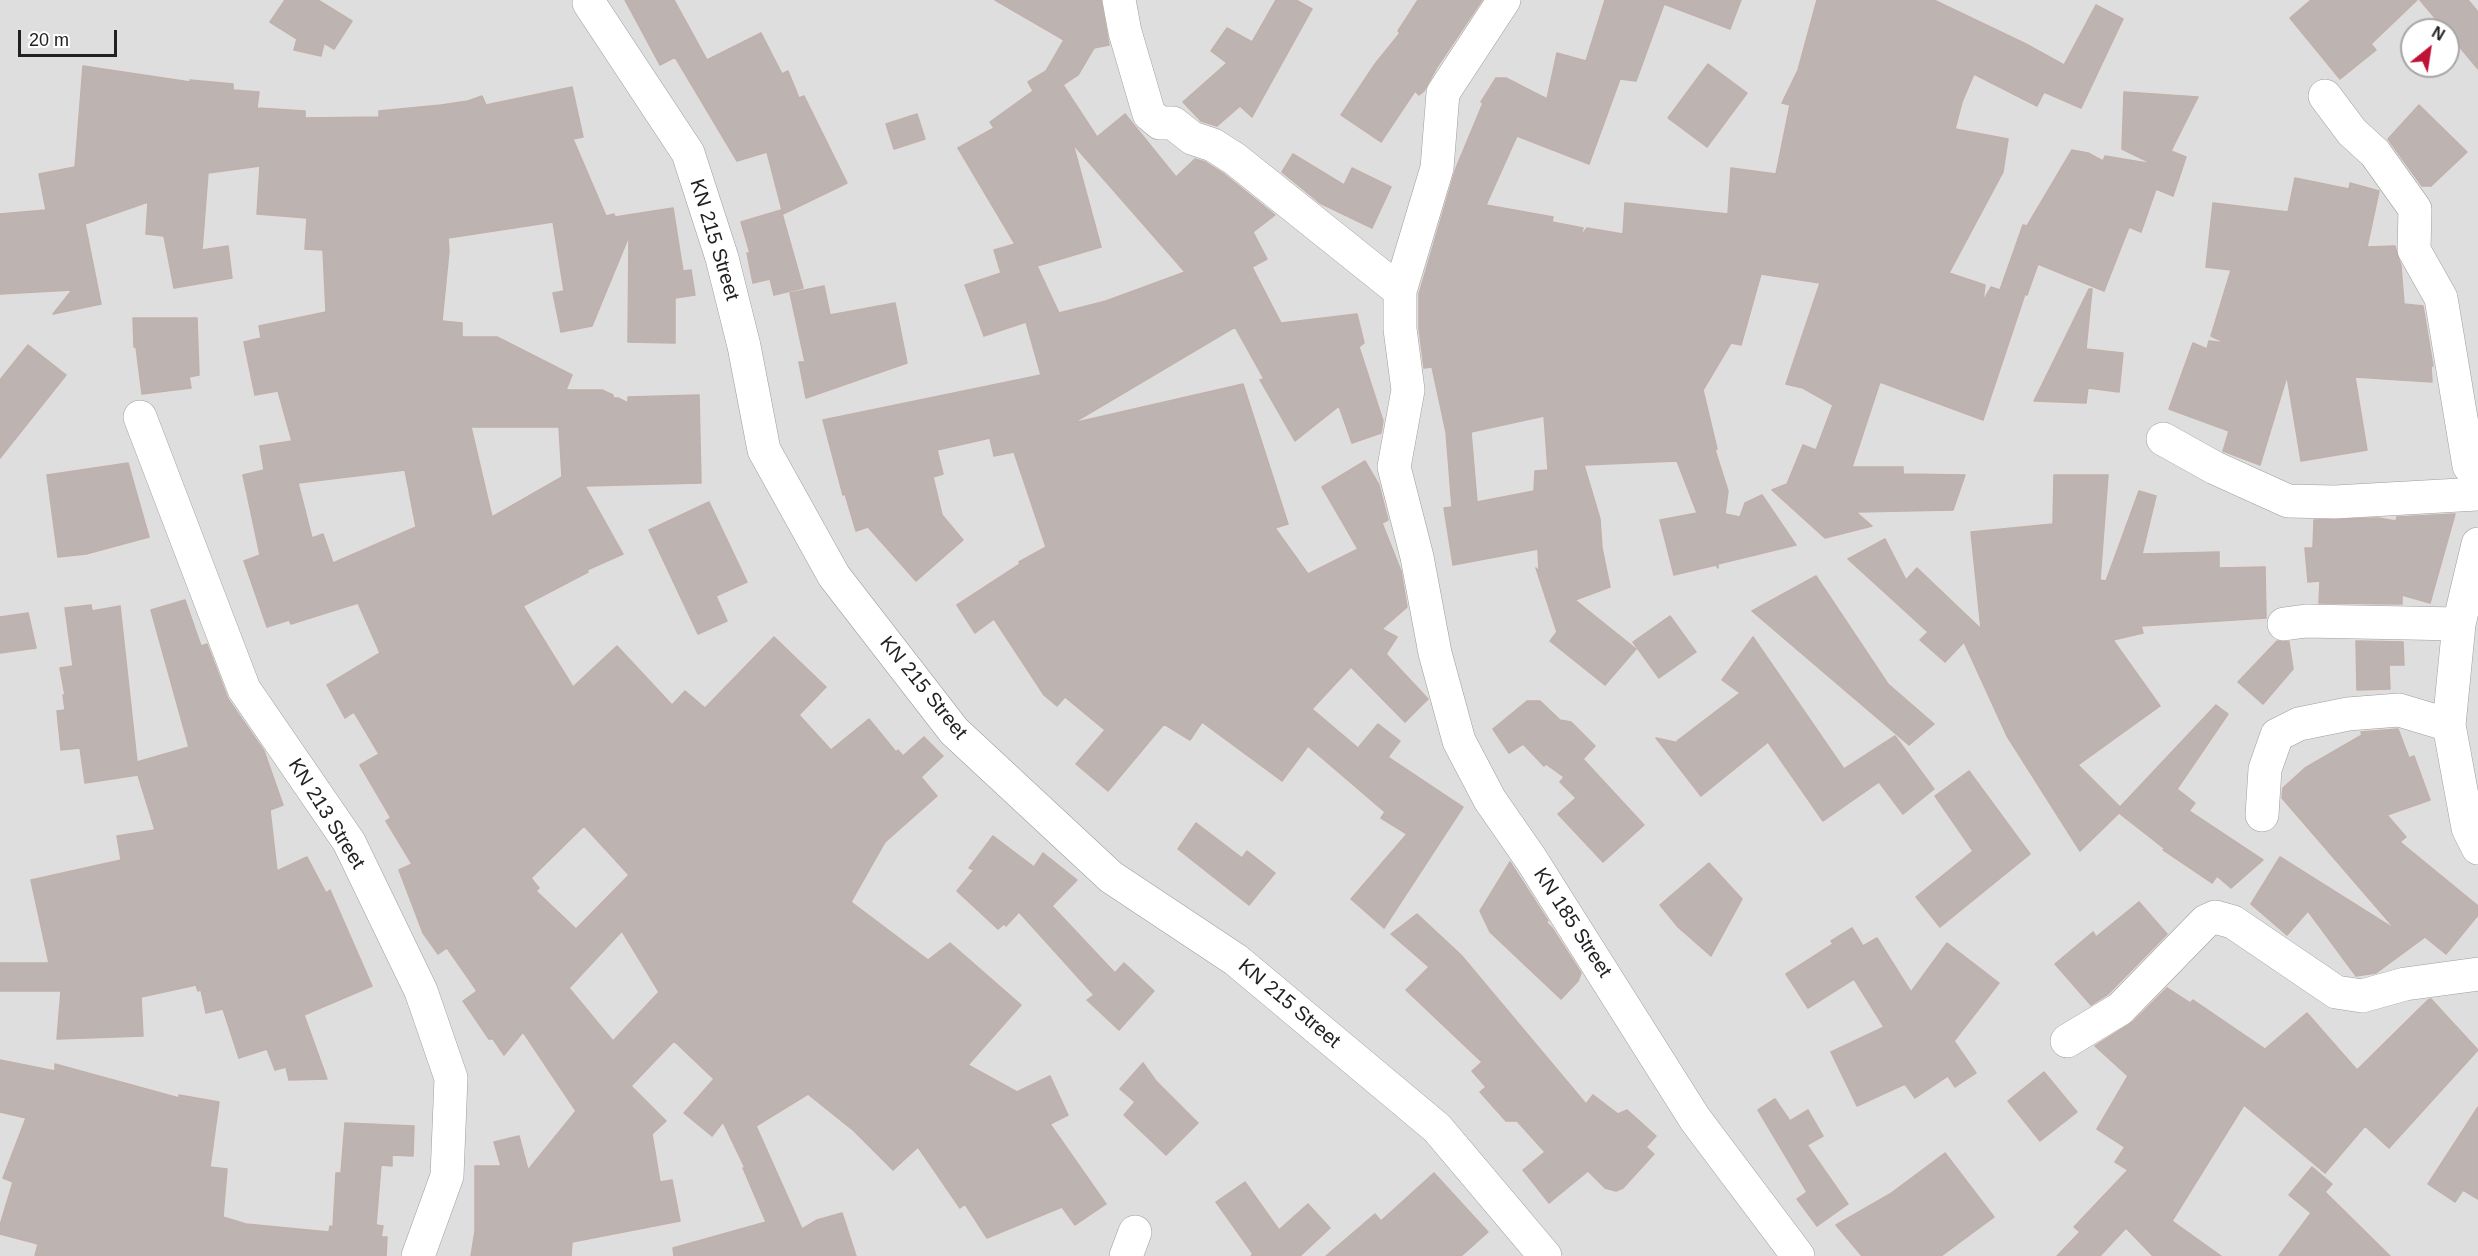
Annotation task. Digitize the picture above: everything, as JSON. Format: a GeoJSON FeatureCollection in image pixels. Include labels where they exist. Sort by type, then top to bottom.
{"type":"FeatureCollection","features":[{"type":"Feature","properties":{"kind":"street"},"geometry":{"type":"LineString","coordinates":[[1119,0],[1125,32],[1149,114],[1160,123],[1173,123],[1192,138],[1213,145],[1235,159],[1400,291]]}},
{"type":"Feature","properties":{"kind":"street","name":"KN 185 Street"},"geometry":{"type":"LineString","coordinates":[[1504,0],[1443,93],[1437,168],[1400,291],[1400,328],[1408,390],[1394,467],[1417,556],[1435,653],[1459,741],[1480,780],[1695,1119],[1798,1256]]}},
{"type":"Feature","properties":{"kind":"street","name":"KN 215 Street"},"geometry":{"type":"LineString","coordinates":[[589,3],[688,153],[722,258],[744,345],[764,450],[834,576],[954,731],[1111,877],[1236,960],[1437,1128],[1545,1256]]}},
{"type":"Feature","properties":{"kind":"street"},"geometry":{"type":"LineString","coordinates":[[2325,96],[2352,132],[2375,153],[2415,209],[2414,250],[2441,298],[2469,466],[2478,477]]}},
{"type":"Feature","properties":{"kind":"street","name":"KN 213 Street"},"geometry":{"type":"LineString","coordinates":[[140,417],[244,689],[349,842],[421,991],[451,1078],[447,1176],[418,1256]]}},
{"type":"Feature","properties":{"kind":"street"},"geometry":{"type":"LineString","coordinates":[[2163,439],[2215,468],[2288,501],[2335,502],[2478,494]]}},
{"type":"Feature","properties":{"kind":"street"},"geometry":{"type":"LineString","coordinates":[[2478,544],[2459,624],[2465,685],[2449,725],[2468,828],[2478,848]]}},
{"type":"Feature","properties":{"kind":"street"},"geometry":{"type":"LineString","coordinates":[[2284,624],[2306,621],[2459,624]]}},
{"type":"Feature","properties":{"kind":"street"},"geometry":{"type":"LineString","coordinates":[[2262,815],[2265,769],[2277,735],[2284,731],[2299,724],[2348,714],[2399,710],[2449,725]]}},
{"type":"Feature","properties":{"kind":"street"},"geometry":{"type":"LineString","coordinates":[[2067,1041],[2120,1009],[2205,921],[2215,917],[2233,922],[2336,992],[2362,996],[2405,984],[2478,974]]}},
{"type":"Feature","properties":{"kind":"shaded area"},"geometry":{"type":"Polygon","coordinates":[[[0,0],[2478,0],[2478,1256],[0,1256],[0,0]]]}},
{"type":"Feature","properties":{"kind":"building"},"geometry":{"type":"Polygon","coordinates":[[[285,0],[318,0],[352,21],[334,49],[324,43],[321,56],[294,50],[297,39],[270,22],[285,0]]]}},
{"type":"Feature","properties":{"kind":"building"},"geometry":{"type":"Polygon","coordinates":[[[625,0],[674,0],[707,60],[761,33],[782,74],[788,71],[799,98],[804,96],[847,183],[783,214],[767,152],[737,161],[675,57],[660,65],[625,0]]]}},
{"type":"Feature","properties":{"kind":"building"},"geometry":{"type":"Polygon","coordinates":[[[995,0],[1101,0],[1109,45],[1094,48],[1078,75],[1063,85],[1097,137],[1125,114],[1176,177],[1195,159],[1205,162],[1224,174],[1275,215],[1253,232],[1267,259],[1252,267],[1281,323],[1357,314],[1364,343],[1359,347],[1383,421],[1381,433],[1352,443],[1339,406],[1295,441],[1260,380],[1264,379],[1235,327],[1073,423],[1243,384],[1288,524],[1275,528],[1308,574],[1358,549],[1322,487],[1365,461],[1379,485],[1388,520],[1382,523],[1401,571],[1407,607],[1382,629],[1397,637],[1386,654],[1428,699],[1405,722],[1351,667],[1312,709],[1358,748],[1378,724],[1400,741],[1388,757],[1463,807],[1384,928],[1351,899],[1407,834],[1381,818],[1385,812],[1308,746],[1282,781],[1202,722],[1190,740],[1164,724],[1108,791],[1076,764],[1105,730],[1065,697],[1057,706],[1044,695],[994,619],[975,633],[957,605],[1020,564],[1019,562],[1046,547],[1014,452],[994,456],[990,438],[937,450],[943,474],[933,477],[942,515],[963,540],[916,581],[868,527],[856,531],[845,494],[843,495],[823,420],[1041,375],[1026,322],[984,336],[965,285],[1001,273],[994,250],[1015,244],[958,148],[994,128],[990,122],[1033,91],[1028,82],[1046,71],[1064,40],[995,0]],[[1073,144],[1101,247],[1037,266],[1059,313],[1106,301],[1185,272],[1073,144]]]}},
{"type":"Feature","properties":{"kind":"building"},"geometry":{"type":"Polygon","coordinates":[[[1276,0],[1296,0],[1312,9],[1252,117],[1240,106],[1217,126],[1201,121],[1183,102],[1227,63],[1211,51],[1227,28],[1252,42],[1276,0]]]}},
{"type":"Feature","properties":{"kind":"building"},"geometry":{"type":"Polygon","coordinates":[[[1418,0],[1482,0],[1437,67],[1424,91],[1419,95],[1415,91],[1381,142],[1341,115],[1375,64],[1400,33],[1398,31],[1418,0]]]}},
{"type":"Feature","properties":{"kind":"building"},"geometry":{"type":"Polygon","coordinates":[[[1605,0],[1741,0],[1730,29],[1664,4],[1636,81],[1620,79],[1589,164],[1517,136],[1486,205],[1553,217],[1552,222],[1583,228],[1580,237],[1587,228],[1623,234],[1625,203],[1728,214],[1731,168],[1776,174],[1790,105],[1782,103],[1798,70],[1817,0],[1934,0],[2064,65],[2096,5],[2123,19],[2081,108],[2044,92],[2037,106],[1974,74],[1962,102],[1955,129],[2008,139],[2003,172],[1949,273],[1985,285],[1983,301],[1991,287],[2000,290],[2023,225],[2027,226],[2072,150],[2088,153],[2103,161],[2105,156],[2153,164],[2122,149],[2124,92],[2198,97],[2171,151],[2186,157],[2173,196],[2156,189],[2141,232],[2129,227],[2104,291],[2038,264],[2027,295],[2025,294],[1983,420],[1880,382],[1852,467],[1903,467],[1903,474],[1965,475],[1953,510],[1856,512],[1872,526],[1825,538],[1772,490],[1787,484],[1803,445],[1816,450],[1833,405],[1803,388],[1786,384],[1820,283],[1761,274],[1741,345],[1731,343],[1703,390],[1717,449],[1715,450],[1728,491],[1725,514],[1740,517],[1745,503],[1762,495],[1796,545],[1718,564],[1718,568],[1716,565],[1674,575],[1660,520],[1697,513],[1677,461],[1584,465],[1600,519],[1602,548],[1610,587],[1575,600],[1636,649],[1605,685],[1550,641],[1557,632],[1536,568],[1539,571],[1538,549],[1453,565],[1444,508],[1452,507],[1446,432],[1432,367],[1424,368],[1419,328],[1419,294],[1456,168],[1483,103],[1481,102],[1496,78],[1506,78],[1547,99],[1557,53],[1586,61],[1605,0]],[[1544,416],[1471,432],[1477,502],[1534,491],[1535,471],[1548,470],[1544,416]]]}},
{"type":"Feature","properties":{"kind":"building"},"geometry":{"type":"Polygon","coordinates":[[[2311,0],[2417,0],[2371,44],[2376,50],[2340,79],[2290,18],[2311,0]]]}},
{"type":"Feature","properties":{"kind":"building"},"geometry":{"type":"Polygon","coordinates":[[[2420,0],[2468,0],[2478,12],[2478,69],[2460,47],[2460,18],[2435,18],[2420,0]]]}},
{"type":"Feature","properties":{"kind":"building"},"geometry":{"type":"Polygon","coordinates":[[[1708,64],[1747,93],[1707,147],[1668,118],[1708,64]]]}},
{"type":"Feature","properties":{"kind":"building"},"geometry":{"type":"Polygon","coordinates":[[[83,66],[190,82],[190,80],[233,84],[233,90],[259,92],[257,108],[305,111],[305,118],[379,117],[379,111],[441,105],[468,101],[482,96],[486,105],[572,87],[583,137],[573,139],[606,216],[614,214],[615,217],[673,208],[683,271],[691,270],[695,295],[675,298],[675,343],[628,342],[629,236],[592,326],[561,332],[553,293],[564,291],[553,222],[448,238],[449,251],[442,321],[462,323],[462,337],[497,337],[572,375],[566,390],[602,390],[613,395],[613,398],[628,403],[628,397],[699,395],[701,483],[585,486],[623,554],[587,570],[588,572],[523,606],[573,687],[617,646],[672,705],[685,691],[705,708],[774,637],[826,687],[799,715],[831,750],[869,719],[896,752],[898,750],[903,756],[924,737],[943,756],[921,777],[937,796],[885,842],[851,902],[928,960],[950,943],[1021,1005],[968,1065],[1017,1092],[1050,1076],[1068,1115],[1050,1124],[1106,1204],[1075,1225],[1062,1207],[987,1238],[965,1204],[960,1208],[918,1147],[893,1170],[854,1131],[808,1094],[756,1126],[802,1229],[817,1220],[842,1213],[856,1256],[674,1256],[673,1248],[766,1222],[743,1168],[745,1168],[723,1122],[712,1136],[684,1113],[714,1079],[674,1041],[631,1086],[666,1121],[652,1134],[660,1182],[672,1180],[680,1221],[572,1242],[571,1256],[471,1256],[475,1231],[475,1166],[501,1166],[494,1142],[519,1136],[528,1170],[576,1111],[523,1032],[504,1055],[493,1039],[489,1039],[463,1001],[477,991],[447,948],[438,954],[423,933],[399,870],[412,864],[386,821],[391,818],[360,765],[379,754],[354,712],[345,718],[327,685],[380,653],[358,603],[291,624],[289,620],[267,627],[244,561],[260,555],[243,475],[264,470],[260,446],[292,441],[278,391],[255,395],[244,342],[261,338],[259,326],[326,312],[323,250],[305,249],[307,218],[257,214],[260,166],[208,173],[202,250],[228,246],[232,278],[174,288],[164,236],[146,234],[148,202],[85,224],[101,304],[53,314],[72,290],[0,294],[0,214],[46,210],[39,174],[75,167],[83,66]],[[471,427],[492,517],[562,477],[559,427],[471,427]],[[405,470],[298,483],[312,538],[323,534],[333,563],[416,527],[405,470]],[[584,826],[531,878],[539,888],[536,891],[576,929],[629,875],[584,826]],[[622,931],[569,988],[613,1041],[659,992],[622,931]]]}},
{"type":"Feature","properties":{"kind":"building"},"geometry":{"type":"Polygon","coordinates":[[[2419,105],[2467,152],[2431,186],[2422,186],[2388,139],[2419,105]]]}},
{"type":"Feature","properties":{"kind":"building"},"geometry":{"type":"Polygon","coordinates":[[[917,114],[925,139],[894,149],[886,124],[917,114]]]}},
{"type":"Feature","properties":{"kind":"building"},"geometry":{"type":"Polygon","coordinates":[[[1293,154],[1344,185],[1352,168],[1391,187],[1372,228],[1320,203],[1282,172],[1293,154]]]}},
{"type":"Feature","properties":{"kind":"building"},"geometry":{"type":"Polygon","coordinates":[[[2295,178],[2349,189],[2350,183],[2379,191],[2367,247],[2395,246],[2401,266],[2404,304],[2423,306],[2433,366],[2431,366],[2432,382],[2355,377],[2367,450],[2301,461],[2287,376],[2260,465],[2223,451],[2229,431],[2169,409],[2193,343],[2207,349],[2209,341],[2226,343],[2211,336],[2231,270],[2206,267],[2213,203],[2288,212],[2295,178]]]}},
{"type":"Feature","properties":{"kind":"building"},"geometry":{"type":"Polygon","coordinates":[[[781,210],[803,288],[774,295],[770,279],[753,283],[747,253],[750,253],[741,222],[781,210]]]}},
{"type":"Feature","properties":{"kind":"building"},"geometry":{"type":"Polygon","coordinates":[[[824,286],[830,315],[895,303],[907,363],[806,398],[799,362],[805,362],[790,293],[824,286]]]}},
{"type":"Feature","properties":{"kind":"building"},"geometry":{"type":"Polygon","coordinates":[[[2089,289],[2092,289],[2086,349],[2123,353],[2119,392],[2088,388],[2086,403],[2034,401],[2089,289]]]}},
{"type":"Feature","properties":{"kind":"building"},"geometry":{"type":"Polygon","coordinates":[[[133,318],[197,318],[199,375],[189,377],[191,388],[142,394],[136,347],[134,347],[133,318]]]}},
{"type":"Feature","properties":{"kind":"building"},"geometry":{"type":"Polygon","coordinates":[[[28,345],[66,375],[0,458],[0,380],[28,345]]]}},
{"type":"Feature","properties":{"kind":"building"},"geometry":{"type":"Polygon","coordinates":[[[128,463],[149,537],[86,554],[58,557],[47,475],[128,463]]]}},
{"type":"Feature","properties":{"kind":"building"},"geometry":{"type":"Polygon","coordinates":[[[2054,475],[2108,475],[2100,580],[2106,581],[2139,491],[2156,496],[2142,554],[2219,552],[2219,568],[2265,567],[2266,618],[2141,626],[2143,633],[2113,640],[2160,706],[2078,765],[2120,807],[2216,705],[2228,714],[2177,789],[2195,803],[2189,811],[2263,860],[2231,888],[2217,876],[2212,883],[2163,850],[2165,849],[2119,813],[2080,851],[2007,736],[1964,642],[1945,662],[1920,640],[1928,632],[1848,559],[1885,539],[1906,580],[1917,568],[1981,629],[1971,532],[2053,524],[2054,475]]]}},
{"type":"Feature","properties":{"kind":"building"},"geometry":{"type":"Polygon","coordinates":[[[709,502],[747,582],[716,596],[727,621],[698,634],[649,530],[709,502]]]}},
{"type":"Feature","properties":{"kind":"building"},"geometry":{"type":"Polygon","coordinates":[[[2455,514],[2430,603],[2402,595],[2402,604],[2319,603],[2320,581],[2308,582],[2305,548],[2313,548],[2314,520],[2378,518],[2396,521],[2397,517],[2455,514]]]}},
{"type":"Feature","properties":{"kind":"building"},"geometry":{"type":"Polygon","coordinates":[[[1816,576],[1888,684],[1934,724],[1909,745],[1752,611],[1816,576]]]}},
{"type":"Feature","properties":{"kind":"building"},"geometry":{"type":"Polygon","coordinates":[[[185,600],[201,646],[207,644],[228,699],[264,751],[283,805],[270,810],[277,871],[307,857],[326,893],[330,890],[372,986],[304,1015],[327,1079],[289,1080],[286,1067],[275,1070],[267,1049],[239,1058],[223,1009],[206,1013],[201,990],[198,991],[196,985],[141,997],[143,1036],[57,1039],[61,991],[0,991],[0,963],[49,963],[31,880],[121,860],[117,836],[155,830],[138,775],[85,783],[80,748],[61,750],[57,711],[65,710],[63,695],[65,695],[60,668],[73,666],[65,608],[91,605],[92,611],[120,606],[137,762],[189,747],[151,610],[185,600]]]}},
{"type":"Feature","properties":{"kind":"building"},"geometry":{"type":"Polygon","coordinates":[[[28,613],[36,648],[0,653],[0,617],[28,613]]]}},
{"type":"Feature","properties":{"kind":"building"},"geometry":{"type":"Polygon","coordinates":[[[1670,616],[1696,652],[1659,678],[1633,642],[1670,616]]]}},
{"type":"Feature","properties":{"kind":"building"},"geometry":{"type":"Polygon","coordinates":[[[1753,637],[1844,769],[1895,736],[1934,789],[1903,814],[1879,782],[1823,821],[1768,742],[1701,796],[1656,738],[1679,743],[1677,741],[1740,693],[1722,680],[1753,637]]]}},
{"type":"Feature","properties":{"kind":"building"},"geometry":{"type":"Polygon","coordinates":[[[2277,641],[2289,642],[2293,669],[2263,704],[2238,682],[2277,641]]]}},
{"type":"Feature","properties":{"kind":"building"},"geometry":{"type":"Polygon","coordinates":[[[2356,641],[2403,642],[2404,665],[2389,665],[2390,689],[2357,690],[2356,641]]]}},
{"type":"Feature","properties":{"kind":"building"},"geometry":{"type":"Polygon","coordinates":[[[1527,701],[1540,701],[1560,720],[1571,722],[1595,746],[1583,759],[1644,825],[1603,862],[1558,814],[1576,798],[1560,782],[1564,777],[1546,764],[1544,766],[1523,744],[1509,753],[1493,729],[1527,701]]]}},
{"type":"Feature","properties":{"kind":"building"},"geometry":{"type":"Polygon","coordinates":[[[2398,729],[2409,758],[2414,756],[2430,800],[2387,815],[2406,837],[2400,842],[2478,906],[2478,915],[2446,954],[2425,937],[2376,973],[2356,976],[2308,911],[2287,935],[2251,904],[2280,857],[2396,930],[2282,798],[2283,788],[2305,768],[2362,735],[2361,732],[2398,729]]]}},
{"type":"Feature","properties":{"kind":"building"},"geometry":{"type":"Polygon","coordinates":[[[1969,771],[2030,854],[1940,927],[1916,897],[1973,851],[1935,796],[1969,771]]]}},
{"type":"Feature","properties":{"kind":"building"},"geometry":{"type":"Polygon","coordinates":[[[1196,823],[1242,858],[1247,851],[1275,873],[1249,905],[1178,849],[1196,823]]]}},
{"type":"Feature","properties":{"kind":"building"},"geometry":{"type":"Polygon","coordinates":[[[993,836],[1034,867],[1043,853],[1077,880],[1052,906],[1115,973],[1124,963],[1154,991],[1119,1030],[1087,1000],[1094,995],[1019,912],[1006,926],[1004,924],[998,929],[957,891],[974,870],[969,868],[993,836]]]}},
{"type":"Feature","properties":{"kind":"building"},"geometry":{"type":"Polygon","coordinates":[[[1510,862],[1548,921],[1546,922],[1581,973],[1578,981],[1561,999],[1490,932],[1480,911],[1510,862]]]}},
{"type":"Feature","properties":{"kind":"building"},"geometry":{"type":"Polygon","coordinates":[[[1709,863],[1742,899],[1711,956],[1678,927],[1660,905],[1709,863]]]}},
{"type":"Feature","properties":{"kind":"building"},"geometry":{"type":"Polygon","coordinates":[[[2139,902],[2167,934],[2108,994],[2091,1005],[2055,964],[2093,932],[2096,937],[2139,902]]]}},
{"type":"Feature","properties":{"kind":"building"},"geometry":{"type":"Polygon","coordinates":[[[1417,914],[1461,955],[1586,1104],[1593,1095],[1618,1114],[1627,1110],[1656,1136],[1646,1147],[1654,1154],[1623,1188],[1616,1191],[1605,1188],[1588,1171],[1549,1203],[1523,1170],[1545,1152],[1517,1121],[1506,1121],[1480,1092],[1486,1087],[1472,1071],[1482,1062],[1406,990],[1429,967],[1391,934],[1417,914]]]}},
{"type":"Feature","properties":{"kind":"building"},"geometry":{"type":"Polygon","coordinates":[[[1852,928],[1863,946],[1877,938],[1911,992],[1947,943],[1999,983],[1954,1041],[1976,1073],[1955,1087],[1948,1076],[1915,1098],[1905,1084],[1857,1106],[1831,1052],[1884,1027],[1854,979],[1808,1008],[1786,974],[1833,944],[1831,941],[1852,928]]]}},
{"type":"Feature","properties":{"kind":"building"},"geometry":{"type":"Polygon","coordinates":[[[2167,988],[2190,1003],[2193,1000],[2265,1049],[2307,1013],[2357,1070],[2431,999],[2478,1050],[2389,1148],[2365,1126],[2325,1173],[2244,1105],[2172,1221],[2221,1256],[2153,1256],[2126,1228],[2100,1256],[2057,1256],[2080,1232],[2074,1227],[2128,1170],[2115,1162],[2125,1147],[2097,1129],[2128,1076],[2095,1046],[2133,1022],[2167,988]]]}},
{"type":"Feature","properties":{"kind":"building"},"geometry":{"type":"Polygon","coordinates":[[[0,1060],[55,1071],[55,1064],[179,1098],[179,1095],[219,1102],[210,1167],[227,1169],[223,1217],[246,1224],[329,1232],[330,1226],[333,1227],[336,1173],[341,1173],[345,1123],[414,1126],[413,1156],[392,1155],[392,1166],[381,1165],[376,1225],[383,1226],[381,1237],[387,1237],[386,1256],[35,1256],[38,1244],[0,1234],[0,1225],[13,1182],[3,1178],[26,1118],[0,1112],[0,1060]]]}},
{"type":"Feature","properties":{"kind":"building"},"geometry":{"type":"Polygon","coordinates":[[[1143,1063],[1156,1081],[1198,1123],[1166,1155],[1124,1115],[1135,1102],[1120,1089],[1143,1063]]]}},
{"type":"Feature","properties":{"kind":"building"},"geometry":{"type":"Polygon","coordinates":[[[2044,1072],[2077,1112],[2040,1141],[2008,1101],[2044,1072]]]}},
{"type":"Feature","properties":{"kind":"building"},"geometry":{"type":"Polygon","coordinates":[[[1775,1099],[1790,1121],[1808,1110],[1823,1136],[1807,1145],[1848,1204],[1817,1226],[1797,1199],[1807,1192],[1758,1110],[1775,1099]]]}},
{"type":"Feature","properties":{"kind":"building"},"geometry":{"type":"Polygon","coordinates":[[[2478,1107],[2478,1199],[2463,1190],[2455,1202],[2428,1184],[2478,1107]]]}},
{"type":"Feature","properties":{"kind":"building"},"geometry":{"type":"Polygon","coordinates":[[[1945,1153],[1994,1217],[1941,1256],[1862,1256],[1836,1225],[1890,1194],[1945,1153]]]}},
{"type":"Feature","properties":{"kind":"building"},"geometry":{"type":"Polygon","coordinates":[[[2312,1167],[2332,1184],[2325,1192],[2390,1256],[2279,1256],[2311,1213],[2289,1195],[2312,1167]]]}},
{"type":"Feature","properties":{"kind":"building"},"geometry":{"type":"Polygon","coordinates":[[[1434,1173],[1488,1232],[1461,1256],[1326,1256],[1375,1214],[1381,1221],[1434,1173]]]}},
{"type":"Feature","properties":{"kind":"building"},"geometry":{"type":"Polygon","coordinates":[[[1245,1182],[1279,1230],[1308,1204],[1330,1228],[1300,1256],[1251,1256],[1253,1254],[1216,1202],[1245,1182]]]}}]}
